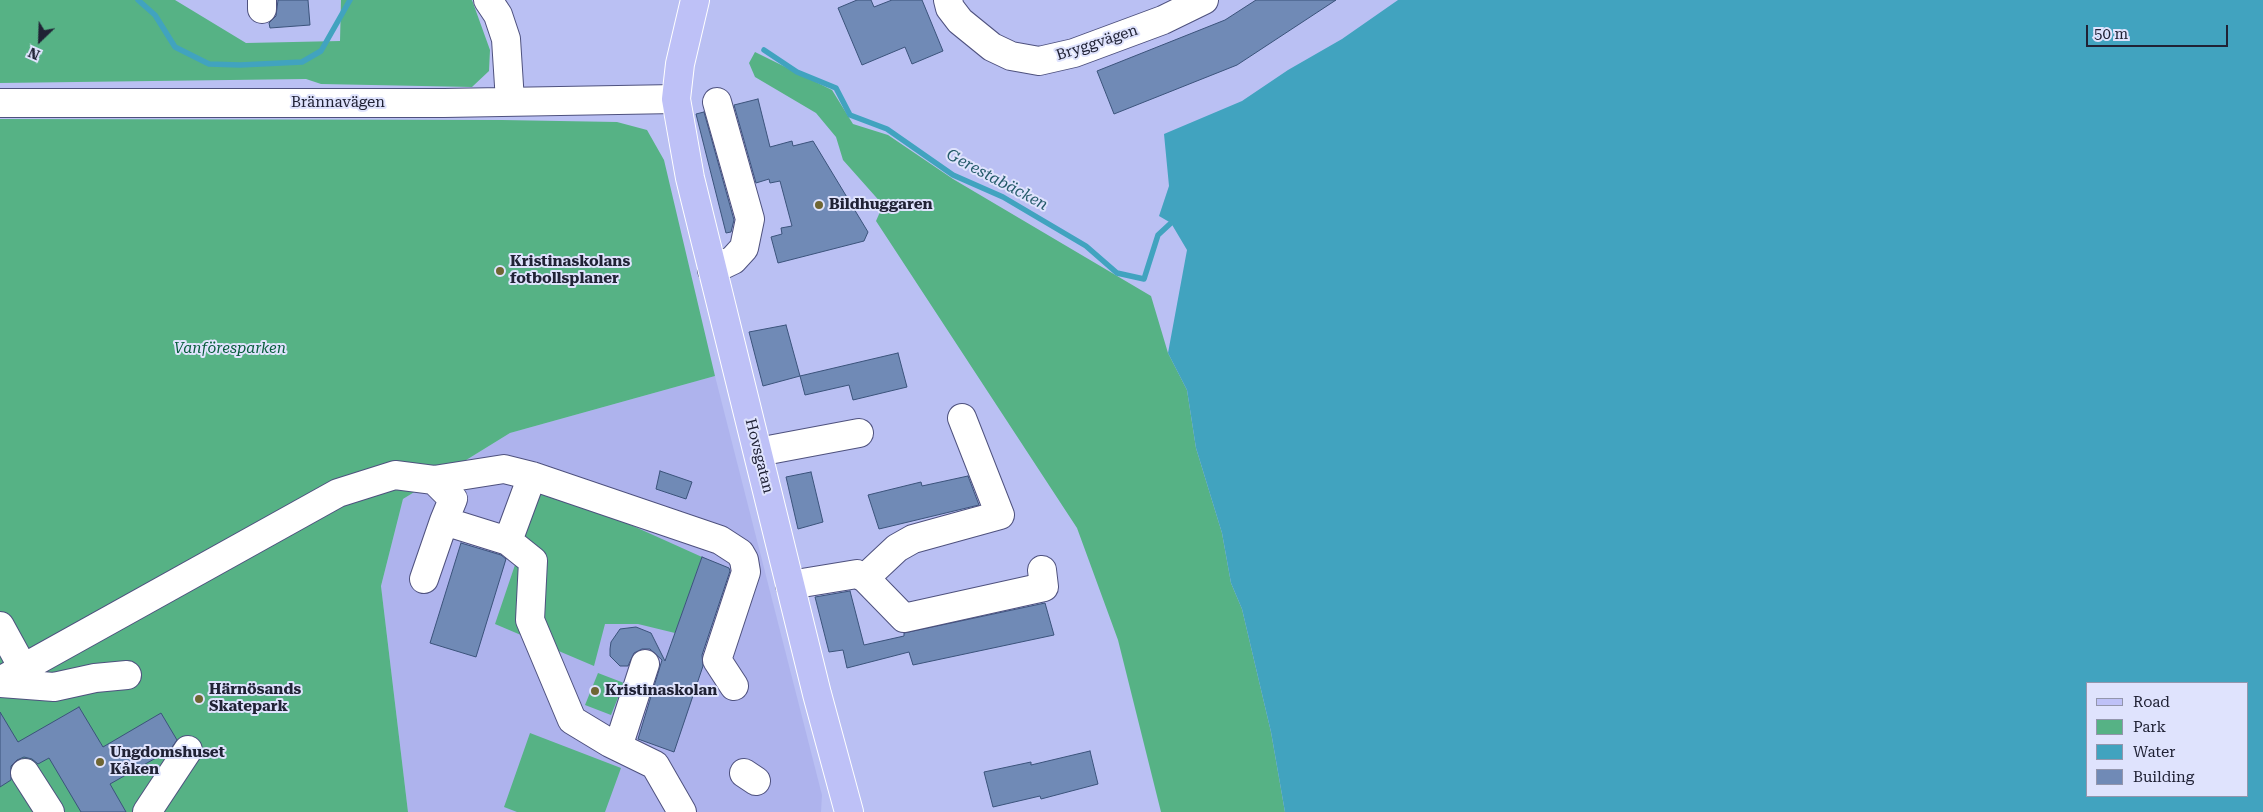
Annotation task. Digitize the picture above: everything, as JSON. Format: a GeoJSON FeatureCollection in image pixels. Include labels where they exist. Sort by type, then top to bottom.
{"type":"FeatureCollection","features":[{"type":"Feature","properties":{"kind":"main road","name":"Hovsgatan"},"geometry":{"type":"LineString","coordinates":[[695,0],[682,49],[676,99],[690,178],[790,585],[849,812]]}},
{"type":"Feature","properties":{"kind":"street"},"geometry":{"type":"LineString","coordinates":[[488,0],[498,15],[506,39],[510,101]]}},
{"type":"Feature","properties":{"kind":"street","name":"Bryggvägen"},"geometry":{"type":"LineString","coordinates":[[948,0],[950,8],[960,21],[992,47],[1011,56],[1038,61],[1074,53],[1163,20],[1204,0]]}},
{"type":"Feature","properties":{"kind":"street","name":"Brännavägen"},"geometry":{"type":"LineString","coordinates":[[0,103],[444,103],[676,99]]}},
{"type":"Feature","properties":{"kind":"street"},"geometry":{"type":"LineString","coordinates":[[712,270],[733,260],[744,248],[750,219],[717,102]]}},
{"type":"Feature","properties":{"kind":"street"},"geometry":{"type":"LineString","coordinates":[[865,578],[897,548],[913,539],[1000,515],[962,418]]}},
{"type":"Feature","properties":{"kind":"street"},"geometry":{"type":"LineString","coordinates":[[758,452],[859,433]]}},
{"type":"Feature","properties":{"kind":"street"},"geometry":{"type":"LineString","coordinates":[[8,677],[338,493],[395,475],[434,480],[504,469],[532,476],[720,540],[740,553],[744,560],[746,572],[717,660],[734,686]]}},
{"type":"Feature","properties":{"kind":"street"},"geometry":{"type":"LineString","coordinates":[[508,541],[532,476]]}},
{"type":"Feature","properties":{"kind":"street"},"geometry":{"type":"LineString","coordinates":[[424,579],[453,499],[434,480]]}},
{"type":"Feature","properties":{"kind":"street"},"geometry":{"type":"LineString","coordinates":[[444,521],[508,541],[533,561],[530,620],[572,720],[618,747],[655,765],[682,812]]}},
{"type":"Feature","properties":{"kind":"street"},"geometry":{"type":"LineString","coordinates":[[790,585],[857,574],[865,578],[904,618],[1044,587],[1042,570]]}},
{"type":"Feature","properties":{"kind":"street"},"geometry":{"type":"LineString","coordinates":[[0,626],[8,677]]}},
{"type":"Feature","properties":{"kind":"street"},"geometry":{"type":"LineString","coordinates":[[618,747],[645,664]]}},
{"type":"Feature","properties":{"kind":"street"},"geometry":{"type":"LineString","coordinates":[[8,677],[54,687],[95,678],[127,674]]}},
{"type":"Feature","properties":{"kind":"street"},"geometry":{"type":"LineString","coordinates":[[147,812],[188,750]]}},
{"type":"Feature","properties":{"kind":"street"},"geometry":{"type":"LineString","coordinates":[[25,773],[50,812]]}},
{"type":"Feature","properties":{"kind":"shaded area","name":"Kristinaskolan"},"geometry":{"type":"Polygon","coordinates":[[[715,376],[822,795],[821,812],[408,812],[381,586],[403,499],[510,433],[715,376]]]}},
{"type":"Feature","properties":{"kind":"green space"},"geometry":{"type":"Polygon","coordinates":[[[0,0],[175,0],[246,43],[340,41],[341,0],[472,0],[490,50],[489,71],[472,87],[321,84],[306,79],[0,83],[0,0]]]}},
{"type":"Feature","properties":{"kind":"green space"},"geometry":{"type":"Polygon","coordinates":[[[755,52],[832,90],[853,124],[888,135],[953,179],[1151,296],[1168,353],[1187,390],[1196,448],[1222,533],[1231,583],[1242,609],[1271,732],[1285,812],[1161,812],[1118,640],[1077,528],[876,221],[883,205],[843,160],[836,137],[816,113],[755,77],[749,63],[755,52]]]}},
{"type":"Feature","properties":{"kind":"green space","name":"Vanföresparken"},"geometry":{"type":"Polygon","coordinates":[[[0,119],[502,120],[617,122],[647,130],[664,160],[715,376],[510,433],[403,499],[381,586],[408,812],[0,812],[0,119]]]}},
{"type":"Feature","properties":{"kind":"green space"},"geometry":{"type":"Polygon","coordinates":[[[542,485],[702,557],[675,633],[638,624],[605,624],[594,666],[495,624],[542,485]]]}},
{"type":"Feature","properties":{"kind":"green space"},"geometry":{"type":"Polygon","coordinates":[[[598,673],[624,683],[611,715],[585,705],[598,673]]]}},
{"type":"Feature","properties":{"kind":"green space"},"geometry":{"type":"Polygon","coordinates":[[[530,733],[621,768],[605,812],[517,812],[504,807],[530,733]]]}},
{"type":"Feature","properties":{"kind":"water"},"geometry":{"type":"Polygon","coordinates":[[[1398,0],[2263,0],[2263,812],[1285,812],[1271,732],[1242,609],[1231,583],[1222,533],[1196,448],[1187,390],[1168,353],[1187,250],[1171,223],[1159,216],[1169,186],[1164,134],[1242,101],[1288,70],[1342,39],[1398,0]]]}},
{"type":"Feature","properties":{"kind":"building"},"geometry":{"type":"Polygon","coordinates":[[[278,0],[308,0],[310,25],[270,28],[269,23],[276,16],[278,0]]]}},
{"type":"Feature","properties":{"kind":"building"},"geometry":{"type":"Polygon","coordinates":[[[857,0],[871,0],[874,7],[892,0],[922,0],[943,51],[912,64],[905,47],[862,65],[838,8],[857,0]]]}},
{"type":"Feature","properties":{"kind":"building"},"geometry":{"type":"Polygon","coordinates":[[[1256,0],[1336,0],[1237,65],[1114,114],[1097,71],[1225,20],[1256,0]]]}},
{"type":"Feature","properties":{"kind":"building","name":"Bildhuggaren"},"geometry":{"type":"Polygon","coordinates":[[[758,99],[770,147],[792,141],[793,146],[813,141],[868,232],[864,241],[778,263],[771,237],[782,234],[781,228],[792,226],[780,181],[770,183],[769,179],[756,183],[734,105],[758,99]]]}},
{"type":"Feature","properties":{"kind":"building"},"geometry":{"type":"Polygon","coordinates":[[[704,112],[734,220],[731,232],[726,233],[696,114],[704,112]]]}},
{"type":"Feature","properties":{"kind":"building"},"geometry":{"type":"Polygon","coordinates":[[[786,325],[800,376],[763,386],[749,332],[786,325]]]}},
{"type":"Feature","properties":{"kind":"building"},"geometry":{"type":"Polygon","coordinates":[[[898,353],[907,387],[853,400],[849,385],[805,395],[800,376],[898,353]]]}},
{"type":"Feature","properties":{"kind":"building"},"geometry":{"type":"Polygon","coordinates":[[[660,471],[692,482],[686,499],[656,489],[660,471]]]}},
{"type":"Feature","properties":{"kind":"building"},"geometry":{"type":"Polygon","coordinates":[[[811,472],[823,522],[798,529],[786,477],[811,472]]]}},
{"type":"Feature","properties":{"kind":"building"},"geometry":{"type":"Polygon","coordinates":[[[968,476],[979,505],[879,529],[868,495],[921,482],[922,486],[968,476]]]}},
{"type":"Feature","properties":{"kind":"building"},"geometry":{"type":"Polygon","coordinates":[[[461,543],[501,555],[506,559],[476,657],[430,643],[461,543]]]}},
{"type":"Feature","properties":{"kind":"building"},"geometry":{"type":"Polygon","coordinates":[[[702,557],[729,568],[730,571],[702,655],[703,666],[674,752],[638,739],[662,660],[650,649],[642,649],[634,653],[628,666],[620,666],[610,656],[611,642],[620,629],[636,627],[651,633],[665,661],[702,557]]]}},
{"type":"Feature","properties":{"kind":"building"},"geometry":{"type":"Polygon","coordinates":[[[850,591],[864,645],[904,636],[904,633],[1045,603],[1054,635],[913,665],[909,652],[847,668],[843,650],[829,652],[815,597],[850,591]]]}},
{"type":"Feature","properties":{"kind":"building","name":"Ungdomshuset Kåken"},"geometry":{"type":"Polygon","coordinates":[[[79,707],[103,747],[161,713],[177,740],[170,750],[110,784],[126,812],[81,812],[49,758],[38,764],[32,759],[24,757],[17,760],[11,766],[11,780],[0,787],[0,712],[18,742],[79,707]]]}},
{"type":"Feature","properties":{"kind":"building"},"geometry":{"type":"Polygon","coordinates":[[[1090,751],[1098,784],[1041,799],[1040,796],[993,807],[984,772],[1031,762],[1031,765],[1090,751]]]}},
{"type":"Feature","properties":{"kind":"waterway"},"geometry":{"type":"LineString","coordinates":[[138,0],[155,15],[175,47],[209,64],[240,65],[302,62],[321,51],[350,0]]}},
{"type":"Feature","properties":{"kind":"waterway","name":"Gerestabäcken"},"geometry":{"type":"LineString","coordinates":[[764,50],[797,72],[836,88],[850,115],[887,129],[953,175],[1003,197],[1086,246],[1117,273],[1144,279],[1158,235],[1171,223]]}},
{"type":"Feature","properties":{"kind":"place","name":"Bildhuggaren"},"geometry":{"type":"Point","coordinates":[819,205]}},
{"type":"Feature","properties":{"kind":"place","name":"Kristinaskolans fotbollsplaner"},"geometry":{"type":"Point","coordinates":[500,271]}},
{"type":"Feature","properties":{"kind":"place","name":"Kristinaskolan"},"geometry":{"type":"Point","coordinates":[595,691]}},
{"type":"Feature","properties":{"kind":"place","name":"Härnösands Skatepark"},"geometry":{"type":"Point","coordinates":[199,699]}},
{"type":"Feature","properties":{"kind":"place","name":"Ungdomshuset Kåken"},"geometry":{"type":"Point","coordinates":[100,762]}}]}
